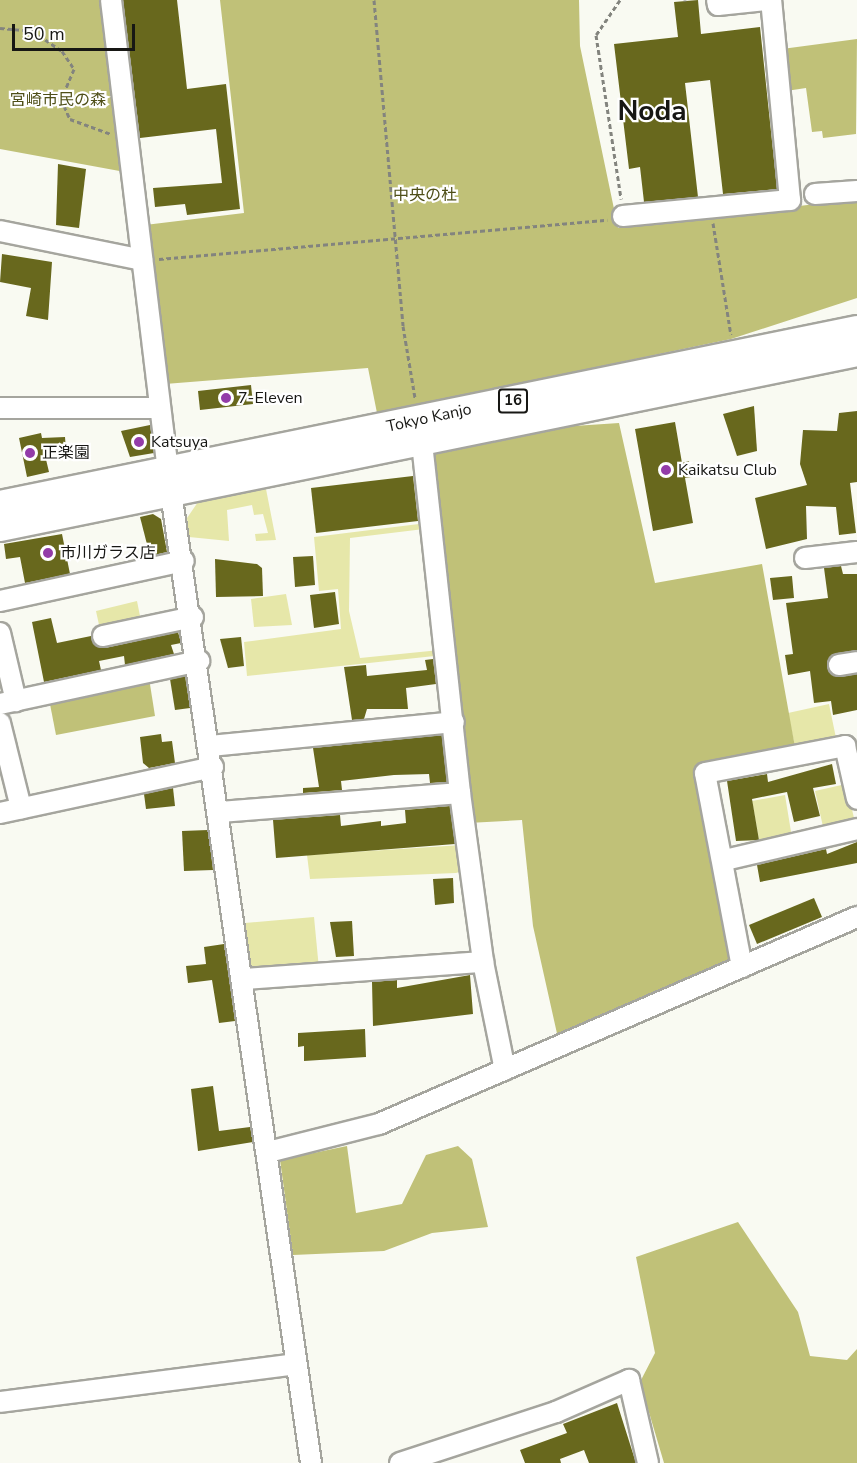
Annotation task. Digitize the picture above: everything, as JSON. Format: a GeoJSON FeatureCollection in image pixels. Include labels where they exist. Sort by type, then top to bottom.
{"type":"FeatureCollection","features":[{"type":"Feature","properties":{"kind":"highway","name":"16"},"geometry":{"type":"LineString","coordinates":[[738,348],[857,316]]}},
{"type":"Feature","properties":{"kind":"highway","name":"Tokyo Kanjo"},"geometry":{"type":"LineString","coordinates":[[0,527],[171,481],[738,348],[857,330]]}},
{"type":"Feature","properties":{"kind":"highway","name":"Tokyo Kanjo"},"geometry":{"type":"LineString","coordinates":[[0,505],[422,443],[857,352]]}},
{"type":"Feature","properties":{"kind":"highway","name":"16"},"geometry":{"type":"LineString","coordinates":[[577,410],[699,398],[857,367]]}},
{"type":"Feature","properties":{"kind":"street"},"geometry":{"type":"LineString","coordinates":[[111,0],[160,408],[193,618],[268,1152],[272,1211],[311,1463]]}},
{"type":"Feature","properties":{"kind":"street"},"geometry":{"type":"LineString","coordinates":[[717,0],[718,5],[766,0]]}},
{"type":"Feature","properties":{"kind":"street"},"geometry":{"type":"LineString","coordinates":[[623,216],[790,200],[771,0]]}},
{"type":"Feature","properties":{"kind":"street"},"geometry":{"type":"LineString","coordinates":[[815,194],[857,190]]}},
{"type":"Feature","properties":{"kind":"street"},"geometry":{"type":"LineString","coordinates":[[0,231],[142,260]]}},
{"type":"Feature","properties":{"kind":"street"},"geometry":{"type":"LineString","coordinates":[[0,408],[160,408]]}},
{"type":"Feature","properties":{"kind":"street"},"geometry":{"type":"LineString","coordinates":[[422,443],[460,793],[483,962],[505,1070]]}},
{"type":"Feature","properties":{"kind":"street"},"geometry":{"type":"LineString","coordinates":[[805,558],[857,552]]}},
{"type":"Feature","properties":{"kind":"street"},"geometry":{"type":"LineString","coordinates":[[0,601],[184,561]]}},
{"type":"Feature","properties":{"kind":"street"},"geometry":{"type":"LineString","coordinates":[[103,636],[193,618]]}},
{"type":"Feature","properties":{"kind":"street"},"geometry":{"type":"LineString","coordinates":[[0,633],[8,702],[199,661]]}},
{"type":"Feature","properties":{"kind":"street"},"geometry":{"type":"LineString","coordinates":[[210,746],[454,722]]}},
{"type":"Feature","properties":{"kind":"street"},"geometry":{"type":"LineString","coordinates":[[0,723],[21,808]]}},
{"type":"Feature","properties":{"kind":"street"},"geometry":{"type":"LineString","coordinates":[[742,967],[725,860],[705,773],[845,746],[857,799]]}},
{"type":"Feature","properties":{"kind":"street"},"geometry":{"type":"LineString","coordinates":[[0,813],[213,767]]}},
{"type":"Feature","properties":{"kind":"street"},"geometry":{"type":"LineString","coordinates":[[220,812],[460,793]]}},
{"type":"Feature","properties":{"kind":"street"},"geometry":{"type":"LineString","coordinates":[[725,860],[857,829]]}},
{"type":"Feature","properties":{"kind":"street"},"geometry":{"type":"LineString","coordinates":[[268,1152],[379,1124],[857,917]]}},
{"type":"Feature","properties":{"kind":"street"},"geometry":{"type":"LineString","coordinates":[[244,979],[483,962]]}},
{"type":"Feature","properties":{"kind":"street"},"geometry":{"type":"LineString","coordinates":[[0,1402],[296,1364]]}},
{"type":"Feature","properties":{"kind":"street"},"geometry":{"type":"LineString","coordinates":[[400,1463],[556,1412],[628,1380],[648,1463]]}},
{"type":"Feature","properties":{"kind":"path"},"geometry":{"type":"LineString","coordinates":[[374,0],[395,241],[417,408]]}},
{"type":"Feature","properties":{"kind":"path"},"geometry":{"type":"LineString","coordinates":[[142,260],[395,241],[623,216],[596,35],[620,0]]}},
{"type":"Feature","properties":{"kind":"path"},"geometry":{"type":"LineString","coordinates":[[0,27],[33,31],[62,51],[74,69],[61,99],[70,119],[104,134],[128,135]]}},
{"type":"Feature","properties":{"kind":"path"},"geometry":{"type":"LineString","coordinates":[[710,208],[738,348]]}},
{"type":"Feature","properties":{"kind":"green space","name":"宮崎市民の森"},"geometry":{"type":"Polygon","coordinates":[[[0,0],[103,0],[125,172],[0,149],[0,0]]]}},
{"type":"Feature","properties":{"kind":"green space","name":"中央の杜"},"geometry":{"type":"Polygon","coordinates":[[[220,0],[579,0],[580,46],[618,228],[857,199],[857,298],[731,339],[377,413],[368,368],[165,384],[145,225],[244,213],[220,0]]]}},
{"type":"Feature","properties":{"kind":"green space"},"geometry":{"type":"Polygon","coordinates":[[[857,39],[856,134],[823,138],[822,131],[812,132],[806,88],[786,91],[782,49],[857,39]]]}},
{"type":"Feature","properties":{"kind":"green space"},"geometry":{"type":"Polygon","coordinates":[[[619,423],[655,583],[762,564],[795,747],[699,767],[733,952],[726,963],[558,1038],[533,926],[522,820],[468,823],[427,456],[574,426],[619,423]]]}},
{"type":"Feature","properties":{"kind":"green space"},"geometry":{"type":"Polygon","coordinates":[[[266,489],[276,540],[256,541],[255,534],[268,533],[263,514],[254,515],[252,505],[227,510],[229,541],[189,537],[187,518],[198,502],[266,489]]]}},
{"type":"Feature","properties":{"kind":"green space"},"geometry":{"type":"Polygon","coordinates":[[[427,523],[444,655],[247,676],[244,642],[341,629],[338,589],[319,591],[314,537],[427,523]],[[424,529],[350,538],[349,611],[360,658],[440,650],[424,529]]]}},
{"type":"Feature","properties":{"kind":"green space"},"geometry":{"type":"Polygon","coordinates":[[[286,594],[292,625],[254,627],[251,599],[286,594]]]}},
{"type":"Feature","properties":{"kind":"green space"},"geometry":{"type":"Polygon","coordinates":[[[137,601],[142,626],[101,634],[96,611],[137,601]]]}},
{"type":"Feature","properties":{"kind":"green space"},"geometry":{"type":"Polygon","coordinates":[[[149,678],[155,716],[56,735],[49,699],[149,678]]]}},
{"type":"Feature","properties":{"kind":"green space"},"geometry":{"type":"Polygon","coordinates":[[[829,704],[836,738],[795,747],[788,713],[829,704]]]}},
{"type":"Feature","properties":{"kind":"green space"},"geometry":{"type":"Polygon","coordinates":[[[846,784],[854,818],[851,824],[824,831],[815,791],[846,784]]]}},
{"type":"Feature","properties":{"kind":"green space"},"geometry":{"type":"Polygon","coordinates":[[[785,795],[792,838],[760,845],[752,801],[785,795]]]}},
{"type":"Feature","properties":{"kind":"green space"},"geometry":{"type":"Polygon","coordinates":[[[462,845],[465,870],[456,873],[310,879],[307,855],[462,845]]]}},
{"type":"Feature","properties":{"kind":"green space"},"geometry":{"type":"Polygon","coordinates":[[[314,917],[319,969],[252,972],[245,923],[314,917]]]}},
{"type":"Feature","properties":{"kind":"green space"},"geometry":{"type":"Polygon","coordinates":[[[347,1146],[356,1213],[402,1204],[426,1155],[458,1146],[472,1159],[488,1227],[432,1233],[384,1251],[293,1255],[280,1160],[347,1146]]]}},
{"type":"Feature","properties":{"kind":"green space"},"geometry":{"type":"Polygon","coordinates":[[[738,1222],[798,1312],[810,1356],[847,1360],[857,1349],[857,1463],[664,1463],[640,1382],[655,1353],[636,1257],[738,1222]]]}},
{"type":"Feature","properties":{"kind":"building"},"geometry":{"type":"Polygon","coordinates":[[[123,0],[177,0],[187,89],[226,84],[240,209],[187,215],[185,204],[155,207],[153,188],[222,183],[216,129],[140,138],[123,0]]]}},
{"type":"Feature","properties":{"kind":"building"},"geometry":{"type":"Polygon","coordinates":[[[698,0],[701,34],[760,27],[777,189],[723,194],[710,80],[685,83],[698,197],[644,202],[640,167],[629,169],[614,44],[678,37],[674,2],[698,0]]]}},
{"type":"Feature","properties":{"kind":"building"},"geometry":{"type":"Polygon","coordinates":[[[58,164],[86,169],[79,228],[56,225],[58,164]]]}},
{"type":"Feature","properties":{"kind":"building"},"geometry":{"type":"Polygon","coordinates":[[[2,254],[52,262],[48,320],[26,316],[31,288],[0,282],[2,254]]]}},
{"type":"Feature","properties":{"kind":"building","name":"7-Eleven"},"geometry":{"type":"Polygon","coordinates":[[[251,385],[253,404],[200,410],[198,391],[251,385]]]}},
{"type":"Feature","properties":{"kind":"building"},"geometry":{"type":"Polygon","coordinates":[[[754,406],[757,451],[737,456],[723,414],[754,406]]]}},
{"type":"Feature","properties":{"kind":"building"},"geometry":{"type":"Polygon","coordinates":[[[857,411],[857,482],[850,483],[856,533],[839,535],[836,507],[806,506],[807,539],[766,549],[755,498],[807,485],[800,464],[803,430],[837,431],[839,413],[857,411]]]}},
{"type":"Feature","properties":{"kind":"building","name":"Kaikatsu Club"},"geometry":{"type":"Polygon","coordinates":[[[675,422],[682,463],[689,461],[692,477],[685,478],[693,523],[653,531],[635,429],[675,422]]]}},
{"type":"Feature","properties":{"kind":"building","name":"Katsuya"},"geometry":{"type":"Polygon","coordinates":[[[150,425],[154,453],[130,457],[121,431],[150,425]]]}},
{"type":"Feature","properties":{"kind":"building"},"geometry":{"type":"Polygon","coordinates":[[[41,433],[42,438],[65,437],[66,450],[44,451],[49,472],[27,477],[19,438],[41,433]]]}},
{"type":"Feature","properties":{"kind":"building"},"geometry":{"type":"Polygon","coordinates":[[[413,476],[418,521],[316,533],[311,488],[413,476]]]}},
{"type":"Feature","properties":{"kind":"building"},"geometry":{"type":"Polygon","coordinates":[[[153,514],[161,519],[167,552],[150,556],[140,517],[153,514]]]}},
{"type":"Feature","properties":{"kind":"building"},"geometry":{"type":"Polygon","coordinates":[[[62,534],[70,574],[25,583],[20,557],[6,559],[4,544],[62,534]]]}},
{"type":"Feature","properties":{"kind":"building"},"geometry":{"type":"Polygon","coordinates":[[[313,556],[315,585],[295,587],[293,557],[313,556]]]}},
{"type":"Feature","properties":{"kind":"building"},"geometry":{"type":"Polygon","coordinates":[[[215,559],[257,564],[262,568],[263,596],[216,597],[215,559]]]}},
{"type":"Feature","properties":{"kind":"building"},"geometry":{"type":"Polygon","coordinates":[[[841,566],[843,574],[857,574],[857,650],[832,655],[827,666],[835,676],[857,674],[857,710],[833,715],[831,701],[814,703],[810,671],[788,675],[785,655],[793,654],[786,603],[828,598],[824,568],[841,566]]]}},
{"type":"Feature","properties":{"kind":"building"},"geometry":{"type":"Polygon","coordinates":[[[792,576],[794,598],[773,600],[770,578],[792,576]]]}},
{"type":"Feature","properties":{"kind":"building"},"geometry":{"type":"Polygon","coordinates":[[[335,592],[339,624],[314,628],[310,595],[335,592]]]}},
{"type":"Feature","properties":{"kind":"building"},"geometry":{"type":"Polygon","coordinates":[[[51,618],[57,643],[91,636],[95,644],[105,648],[178,632],[181,643],[171,645],[174,654],[125,665],[124,656],[99,661],[101,670],[44,682],[32,622],[51,618]]]}},
{"type":"Feature","properties":{"kind":"building"},"geometry":{"type":"Polygon","coordinates":[[[241,637],[244,666],[228,668],[220,639],[241,637]]]}},
{"type":"Feature","properties":{"kind":"building"},"geometry":{"type":"Polygon","coordinates":[[[433,659],[436,684],[406,688],[408,709],[367,709],[364,719],[352,720],[344,667],[366,665],[367,676],[427,670],[425,660],[433,659]]]}},
{"type":"Feature","properties":{"kind":"building"},"geometry":{"type":"Polygon","coordinates":[[[185,676],[190,708],[175,710],[170,679],[185,676]]]}},
{"type":"Feature","properties":{"kind":"building"},"geometry":{"type":"Polygon","coordinates":[[[161,734],[162,742],[172,741],[175,763],[149,768],[143,763],[140,737],[161,734]]]}},
{"type":"Feature","properties":{"kind":"building"},"geometry":{"type":"Polygon","coordinates":[[[442,735],[447,782],[430,783],[429,774],[394,775],[341,781],[342,790],[303,793],[303,788],[319,787],[313,748],[442,735]]]}},
{"type":"Feature","properties":{"kind":"building"},"geometry":{"type":"Polygon","coordinates":[[[832,764],[836,784],[813,788],[820,816],[794,822],[787,792],[752,799],[759,840],[736,841],[727,781],[767,774],[768,782],[832,764]]]}},
{"type":"Feature","properties":{"kind":"building"},"geometry":{"type":"Polygon","coordinates":[[[173,788],[175,806],[146,809],[144,794],[173,788]]]}},
{"type":"Feature","properties":{"kind":"building"},"geometry":{"type":"Polygon","coordinates":[[[450,806],[455,844],[276,858],[273,820],[340,815],[341,826],[381,821],[381,826],[406,823],[405,810],[450,806]]]}},
{"type":"Feature","properties":{"kind":"building"},"geometry":{"type":"Polygon","coordinates":[[[208,830],[213,870],[184,871],[182,831],[208,830]]]}},
{"type":"Feature","properties":{"kind":"building"},"geometry":{"type":"Polygon","coordinates":[[[857,842],[857,863],[760,882],[757,865],[826,849],[827,854],[857,842]]]}},
{"type":"Feature","properties":{"kind":"building"},"geometry":{"type":"Polygon","coordinates":[[[453,878],[454,903],[435,905],[433,879],[453,878]]]}},
{"type":"Feature","properties":{"kind":"building"},"geometry":{"type":"Polygon","coordinates":[[[814,898],[822,917],[757,944],[749,925],[814,898]]]}},
{"type":"Feature","properties":{"kind":"building"},"geometry":{"type":"Polygon","coordinates":[[[352,921],[354,956],[336,957],[330,922],[352,921]]]}},
{"type":"Feature","properties":{"kind":"building"},"geometry":{"type":"Polygon","coordinates":[[[224,944],[235,1021],[219,1023],[212,980],[188,983],[186,966],[206,964],[204,947],[224,944]]]}},
{"type":"Feature","properties":{"kind":"building"},"geometry":{"type":"Polygon","coordinates":[[[470,975],[473,1014],[373,1026],[372,982],[397,980],[397,988],[470,975]]]}},
{"type":"Feature","properties":{"kind":"building"},"geometry":{"type":"Polygon","coordinates":[[[365,1029],[366,1057],[304,1061],[304,1046],[298,1047],[298,1033],[365,1029]]]}},
{"type":"Feature","properties":{"kind":"building"},"geometry":{"type":"Polygon","coordinates":[[[213,1086],[219,1131],[250,1127],[253,1142],[198,1151],[191,1089],[213,1086]]]}},
{"type":"Feature","properties":{"kind":"building"},"geometry":{"type":"Polygon","coordinates":[[[617,1403],[636,1463],[589,1463],[584,1450],[560,1459],[561,1463],[525,1463],[520,1450],[567,1433],[563,1424],[617,1403]]]}},
{"type":"Feature","properties":{"kind":"place","name":"7-Eleven"},"geometry":{"type":"Point","coordinates":[226,398]}},
{"type":"Feature","properties":{"kind":"place","name":"Katsuya"},"geometry":{"type":"Point","coordinates":[139,442]}},
{"type":"Feature","properties":{"kind":"place","name":"正楽園"},"geometry":{"type":"Point","coordinates":[30,453]}},
{"type":"Feature","properties":{"kind":"place","name":"Kaikatsu Club"},"geometry":{"type":"Point","coordinates":[666,470]}},
{"type":"Feature","properties":{"kind":"place","name":"市川ガラス店"},"geometry":{"type":"Point","coordinates":[48,553]}},
{"type":"Feature","properties":{"kind":"district","name":"Noda"},"geometry":{"type":"Point","coordinates":[652,111]}}]}
